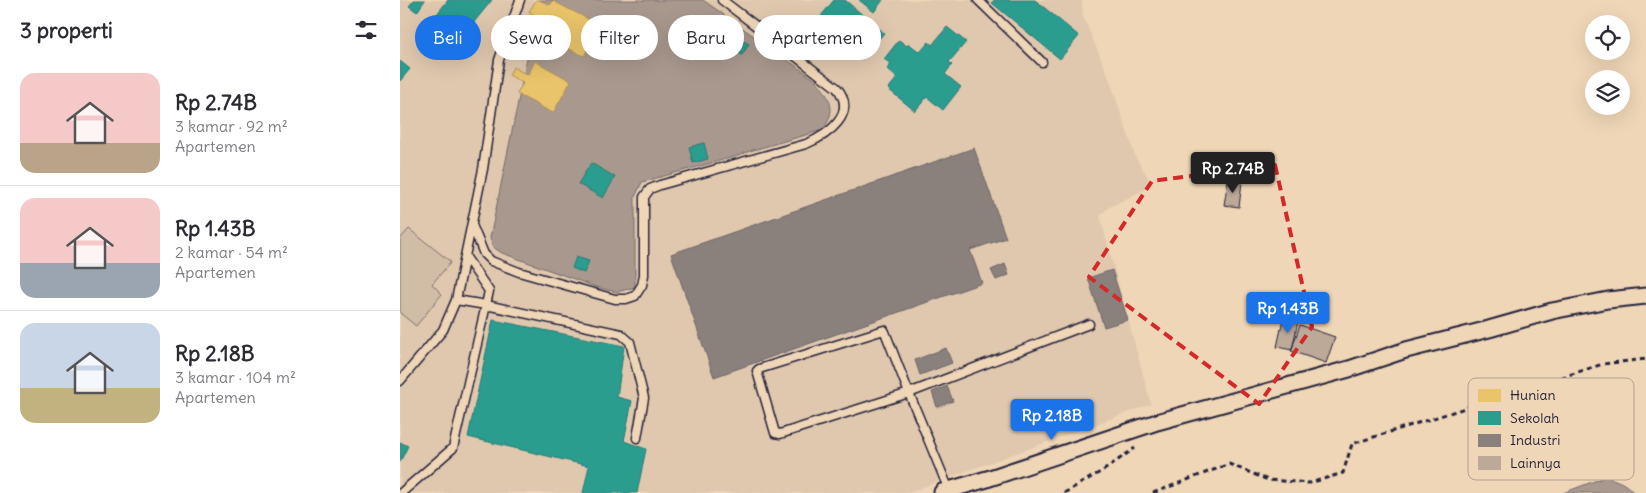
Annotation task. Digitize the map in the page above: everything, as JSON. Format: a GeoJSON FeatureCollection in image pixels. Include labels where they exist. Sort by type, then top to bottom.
{"type":"FeatureCollection","features":[{"type":"Feature","properties":{"kind":"street"},"geometry":{"type":"LineString","coordinates":[[946,491],[1157,422],[1349,369],[1406,350],[1552,311],[1608,300],[1646,296]]}},
{"type":"Feature","properties":{"kind":"lane"},"geometry":{"type":"LineString","coordinates":[[400,382],[443,330],[456,300],[484,169],[499,60],[520,0]]}},
{"type":"Feature","properties":{"kind":"lane"},"geometry":{"type":"LineString","coordinates":[[472,225],[481,248],[491,261],[519,272],[615,299],[626,299],[635,296],[642,285],[644,275],[644,197],[650,189],[806,144],[819,138],[831,129],[840,120],[844,111],[843,95],[837,88],[722,0]]}},
{"type":"Feature","properties":{"kind":"lane"},"geometry":{"type":"LineString","coordinates":[[978,0],[1042,62]]}},
{"type":"Feature","properties":{"kind":"lane"},"geometry":{"type":"LineString","coordinates":[[401,493],[453,448],[489,291],[465,256]]}},
{"type":"Feature","properties":{"kind":"lane"},"geometry":{"type":"LineString","coordinates":[[456,300],[621,334],[630,342],[644,398],[637,438]]}},
{"type":"Feature","properties":{"kind":"lane"},"geometry":{"type":"LineString","coordinates":[[946,491],[908,393],[886,332],[884,330],[757,371],[775,433],[780,434],[908,393],[1089,324]]}},
{"type":"Feature","properties":{"kind":"path"},"geometry":{"type":"LineString","coordinates":[[1559,378],[1603,364],[1646,359]]}},
{"type":"Feature","properties":{"kind":"path"},"geometry":{"type":"LineString","coordinates":[[1153,493],[1229,464],[1268,480],[1310,483],[1343,473],[1352,444],[1468,407]]}},
{"type":"Feature","properties":{"kind":"path"},"geometry":{"type":"LineString","coordinates":[[1064,493],[1104,470],[1139,445]]}},
{"type":"Feature","properties":{"kind":"highlighted area"},"geometry":{"type":"Polygon","coordinates":[[[1275,165],[1312,327],[1259,404],[1089,277],[1152,181],[1275,165]]]}},
{"type":"Feature","properties":{"kind":"shaded area"},"geometry":{"type":"Polygon","coordinates":[[[400,0],[1082,0],[1083,16],[1108,75],[1136,158],[1153,185],[1108,208],[1100,216],[1151,404],[907,493],[400,493],[400,0]]]}},
{"type":"Feature","properties":{"kind":"shaded area"},"geometry":{"type":"Polygon","coordinates":[[[539,0],[703,0],[724,15],[668,15],[668,60],[744,60],[744,29],[754,36],[754,60],[787,60],[817,81],[829,99],[831,105],[830,116],[823,130],[642,182],[635,197],[635,287],[617,292],[596,287],[502,253],[493,247],[490,238],[527,60],[571,60],[571,15],[536,15],[539,0]]]}},
{"type":"Feature","properties":{"kind":"shaded area"},"geometry":{"type":"Polygon","coordinates":[[[409,229],[451,262],[432,284],[442,294],[416,326],[400,313],[400,239],[409,229]]]}},
{"type":"Feature","properties":{"kind":"shaded area"},"geometry":{"type":"Polygon","coordinates":[[[1597,480],[1616,480],[1634,493],[1563,493],[1597,480]]]}},
{"type":"Feature","properties":{"kind":"building: Hunian"},"geometry":{"type":"Polygon","coordinates":[[[536,0],[539,0],[550,5],[553,1],[581,15],[581,55],[571,50],[571,15],[535,15],[529,12],[536,0]]]}},
{"type":"Feature","properties":{"kind":"building: Hunian"},"geometry":{"type":"Polygon","coordinates":[[[535,61],[571,81],[553,113],[517,94],[523,83],[509,75],[513,67],[528,75],[535,61]]]}},
{"type":"Feature","properties":{"kind":"building: Sekolah"},"geometry":{"type":"Polygon","coordinates":[[[414,0],[425,0],[417,12],[409,6],[414,0]]]}},
{"type":"Feature","properties":{"kind":"building: Sekolah"},"geometry":{"type":"Polygon","coordinates":[[[448,0],[492,0],[480,15],[436,15],[448,0]]]}},
{"type":"Feature","properties":{"kind":"building: Sekolah"},"geometry":{"type":"Polygon","coordinates":[[[834,0],[845,0],[863,15],[822,15],[834,0]]]}},
{"type":"Feature","properties":{"kind":"building: Sekolah"},"geometry":{"type":"Polygon","coordinates":[[[859,0],[883,0],[874,12],[859,0]]]}},
{"type":"Feature","properties":{"kind":"building: Sekolah"},"geometry":{"type":"Polygon","coordinates":[[[994,0],[1035,0],[1079,36],[1060,59],[992,3],[994,0]]]}},
{"type":"Feature","properties":{"kind":"building: Sekolah"},"geometry":{"type":"Polygon","coordinates":[[[947,27],[966,42],[949,62],[952,65],[945,74],[961,87],[943,110],[927,97],[915,111],[888,89],[897,78],[887,69],[891,64],[884,59],[899,40],[920,52],[929,42],[932,45],[947,27]]]}},
{"type":"Feature","properties":{"kind":"building: Sekolah"},"geometry":{"type":"Polygon","coordinates":[[[744,41],[749,44],[744,52],[744,41]]]}},
{"type":"Feature","properties":{"kind":"building: Sekolah"},"geometry":{"type":"Polygon","coordinates":[[[400,61],[410,69],[400,81],[400,61]]]}},
{"type":"Feature","properties":{"kind":"building: Sekolah"},"geometry":{"type":"Polygon","coordinates":[[[704,143],[708,159],[693,163],[689,147],[704,143]]]}},
{"type":"Feature","properties":{"kind":"building: Sekolah"},"geometry":{"type":"Polygon","coordinates":[[[591,163],[615,177],[603,198],[578,184],[591,163]]]}},
{"type":"Feature","properties":{"kind":"building: Sekolah"},"geometry":{"type":"Polygon","coordinates":[[[576,257],[589,261],[584,273],[572,268],[576,257]]]}},
{"type":"Feature","properties":{"kind":"building: Sekolah"},"geometry":{"type":"Polygon","coordinates":[[[493,320],[624,346],[617,397],[632,401],[624,441],[646,449],[637,493],[583,493],[589,466],[468,437],[493,320]]]}},
{"type":"Feature","properties":{"kind":"building: Sekolah"},"geometry":{"type":"Polygon","coordinates":[[[400,442],[408,446],[400,462],[400,442]]]}},
{"type":"Feature","properties":{"kind":"building: Industri"},"geometry":{"type":"Polygon","coordinates":[[[974,148],[1006,238],[970,250],[982,283],[714,377],[671,254],[974,148]]]}},
{"type":"Feature","properties":{"kind":"building: Industri"},"geometry":{"type":"Polygon","coordinates":[[[1005,264],[1009,275],[996,280],[991,270],[1005,264]]]}},
{"type":"Feature","properties":{"kind":"building: Industri"},"geometry":{"type":"Polygon","coordinates":[[[1112,270],[1128,320],[1104,327],[1088,278],[1112,270]]]}},
{"type":"Feature","properties":{"kind":"building: Industri"},"geometry":{"type":"Polygon","coordinates":[[[946,348],[952,363],[920,375],[915,360],[946,348]]]}},
{"type":"Feature","properties":{"kind":"building: Industri"},"geometry":{"type":"Polygon","coordinates":[[[947,386],[953,401],[937,407],[932,392],[947,386]]]}},
{"type":"Feature","properties":{"kind":"building: Lainnya"},"geometry":{"type":"Polygon","coordinates":[[[1228,180],[1242,182],[1239,207],[1224,205],[1228,180]]]}},
{"type":"Feature","properties":{"kind":"building: Lainnya"},"geometry":{"type":"Polygon","coordinates":[[[1283,319],[1298,321],[1292,350],[1277,347],[1283,319]]]}},
{"type":"Feature","properties":{"kind":"building: Lainnya"},"geometry":{"type":"Polygon","coordinates":[[[1300,325],[1335,337],[1326,363],[1291,351],[1300,325]]]}}]}
